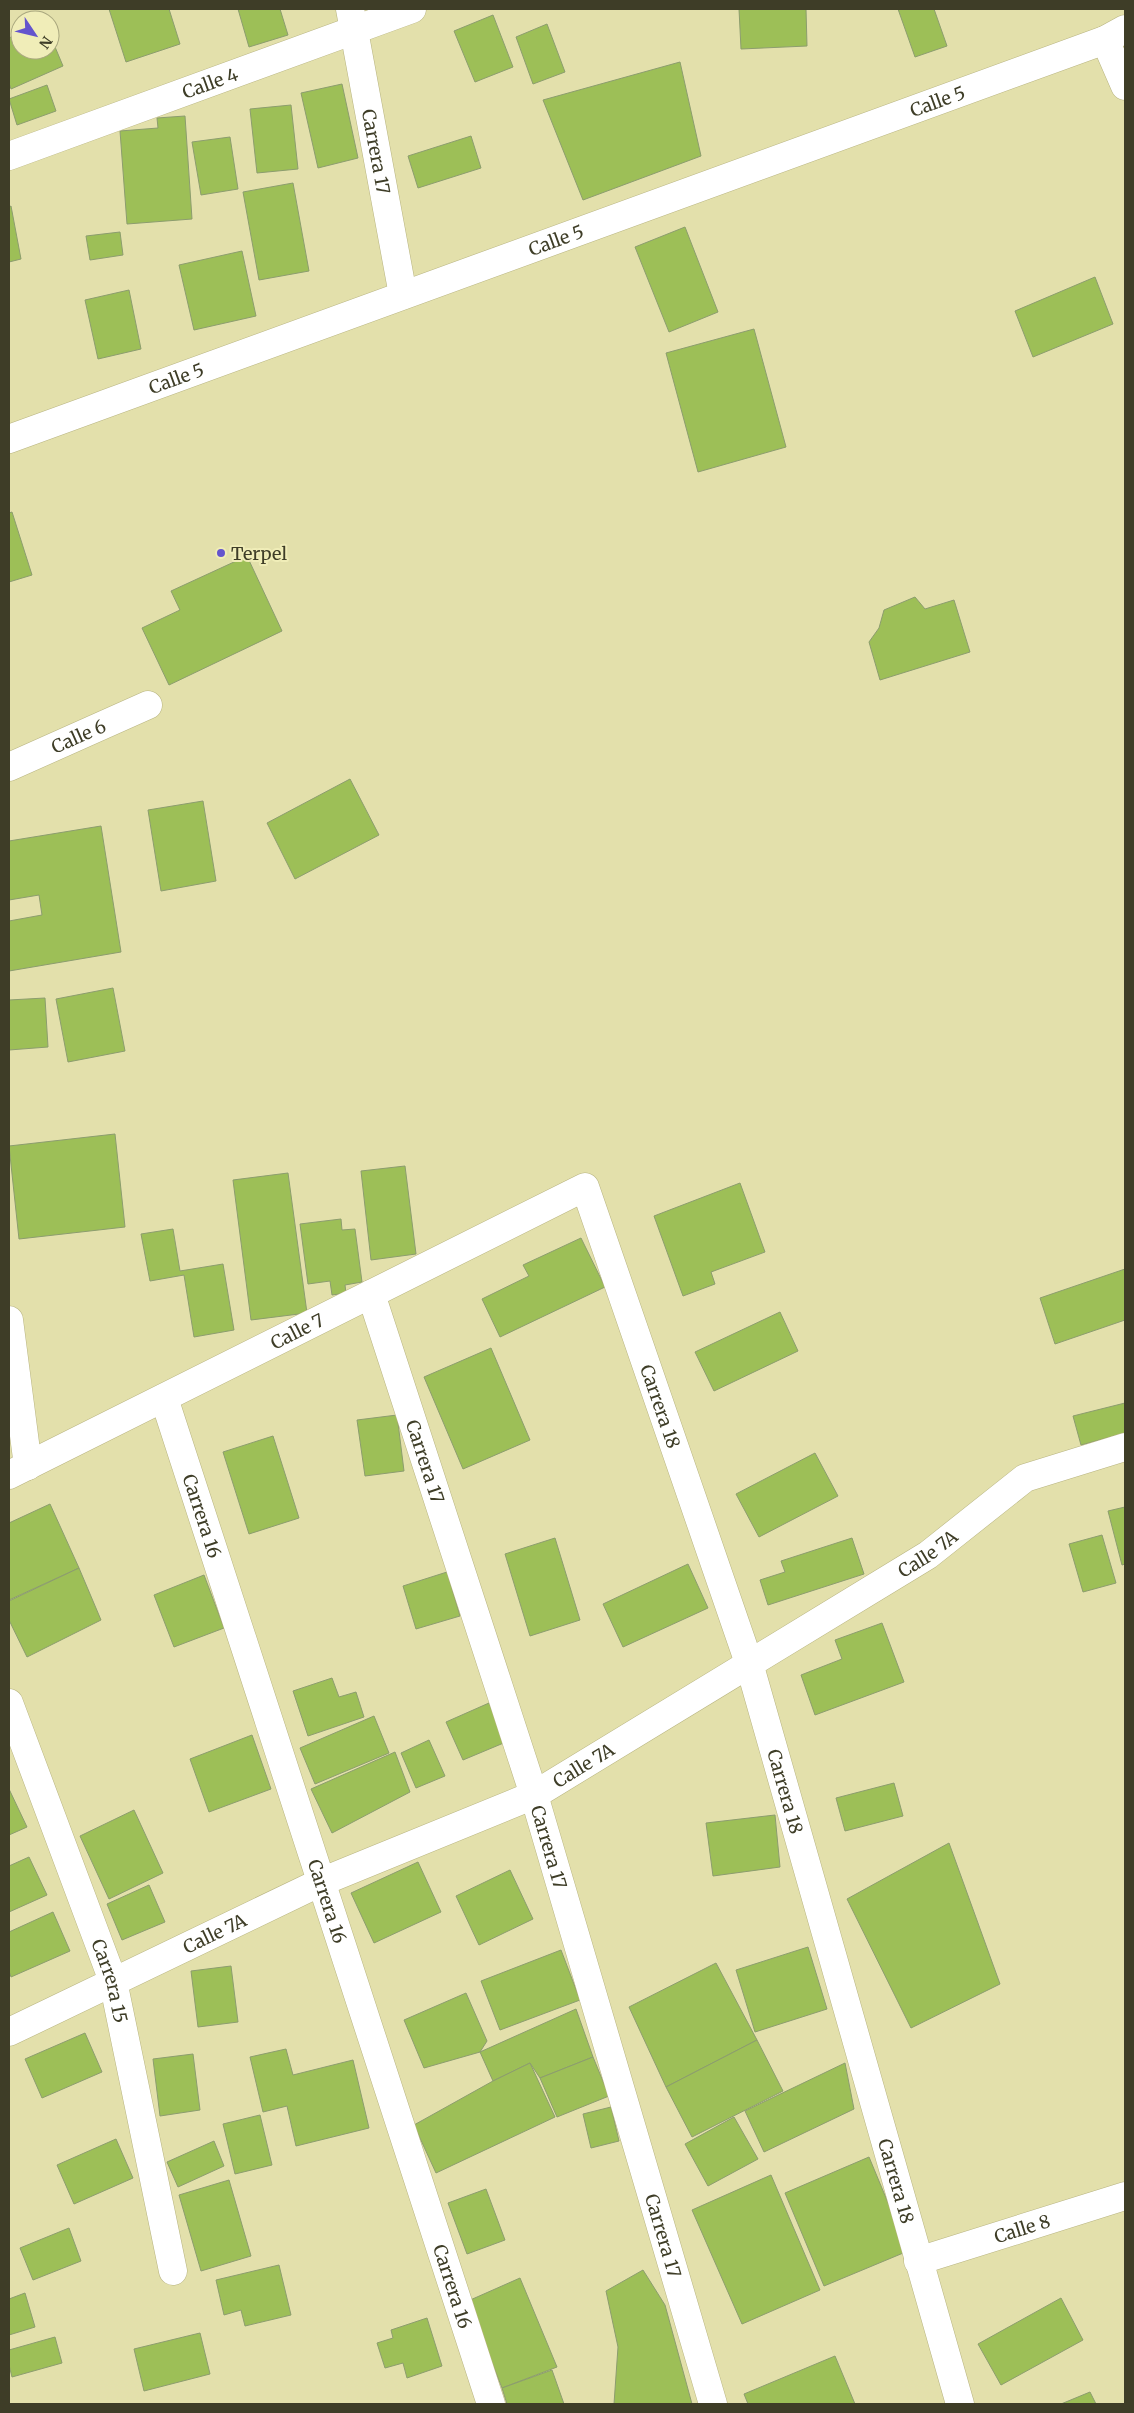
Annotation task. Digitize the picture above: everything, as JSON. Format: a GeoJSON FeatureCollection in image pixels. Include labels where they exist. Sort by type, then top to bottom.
{"type":"FeatureCollection","features":[{"type":"Feature","properties":{"kind":"street","name":"Calle 4"},"geometry":{"type":"LineString","coordinates":[[9,156],[352,19],[412,9]]}},
{"type":"Feature","properties":{"kind":"street","name":"Carrera 17"},"geometry":{"type":"LineString","coordinates":[[352,19],[403,295]]}},
{"type":"Feature","properties":{"kind":"street","name":"Calle 5"},"geometry":{"type":"LineString","coordinates":[[9,439],[1115,34]]}},
{"type":"Feature","properties":{"kind":"street"},"geometry":{"type":"LineString","coordinates":[[1115,34],[1125,86]]}},
{"type":"Feature","properties":{"kind":"street","name":"Calle 6"},"geometry":{"type":"LineString","coordinates":[[9,767],[148,705]]}},
{"type":"Feature","properties":{"kind":"street","name":"Calle 7"},"geometry":{"type":"LineString","coordinates":[[18,1470],[585,1187]]}},
{"type":"Feature","properties":{"kind":"street","name":"Carrera 18"},"geometry":{"type":"LineString","coordinates":[[585,1187],[749,1663],[960,2404]]}},
{"type":"Feature","properties":{"kind":"street","name":"Carrera 17"},"geometry":{"type":"LineString","coordinates":[[371,1294],[534,1794],[713,2404]]}},
{"type":"Feature","properties":{"kind":"street"},"geometry":{"type":"LineString","coordinates":[[9,1320],[18,1470]]}},
{"type":"Feature","properties":{"kind":"street","name":"Carrera 16"},"geometry":{"type":"LineString","coordinates":[[164,1398],[490,2404]]}},
{"type":"Feature","properties":{"kind":"street","name":"Calle 7A"},"geometry":{"type":"LineString","coordinates":[[9,2032],[321,1882],[534,1794],[928,1555],[1025,1478],[1125,1447]]}},
{"type":"Feature","properties":{"kind":"street","name":"Carrera 15"},"geometry":{"type":"LineString","coordinates":[[9,1703],[113,1981],[172,2271]]}},
{"type":"Feature","properties":{"kind":"street","name":"Calle 8"},"geometry":{"type":"LineString","coordinates":[[918,2261],[1125,2196]]}},
{"type":"Feature","properties":{"kind":"building"},"geometry":{"type":"Polygon","coordinates":[[[109,9],[169,9],[180,44],[126,62],[109,9]]]}},
{"type":"Feature","properties":{"kind":"building"},"geometry":{"type":"Polygon","coordinates":[[[238,9],[280,9],[288,35],[249,47],[238,9]]]}},
{"type":"Feature","properties":{"kind":"building"},"geometry":{"type":"Polygon","coordinates":[[[739,9],[806,9],[807,46],[741,49],[739,9]]]}},
{"type":"Feature","properties":{"kind":"building"},"geometry":{"type":"Polygon","coordinates":[[[898,9],[934,9],[947,46],[915,57],[898,9]]]}},
{"type":"Feature","properties":{"kind":"building"},"geometry":{"type":"Polygon","coordinates":[[[493,15],[513,67],[475,82],[454,31],[493,15]]]}},
{"type":"Feature","properties":{"kind":"building"},"geometry":{"type":"Polygon","coordinates":[[[547,24],[565,72],[533,84],[516,37],[547,24]]]}},
{"type":"Feature","properties":{"kind":"building"},"geometry":{"type":"Polygon","coordinates":[[[9,38],[10,60],[60,59],[63,66],[11,89],[9,83],[9,38]]]}},
{"type":"Feature","properties":{"kind":"building"},"geometry":{"type":"Polygon","coordinates":[[[680,62],[701,156],[583,200],[543,100],[680,62]]]}},
{"type":"Feature","properties":{"kind":"building"},"geometry":{"type":"Polygon","coordinates":[[[342,84],[358,158],[318,168],[301,93],[342,84]]]}},
{"type":"Feature","properties":{"kind":"building"},"geometry":{"type":"Polygon","coordinates":[[[47,85],[56,111],[17,125],[9,99],[47,85]]]}},
{"type":"Feature","properties":{"kind":"building"},"geometry":{"type":"Polygon","coordinates":[[[291,105],[298,169],[257,173],[250,109],[291,105]]]}},
{"type":"Feature","properties":{"kind":"building"},"geometry":{"type":"Polygon","coordinates":[[[185,116],[192,219],[127,224],[120,131],[158,128],[157,118],[185,116]]]}},
{"type":"Feature","properties":{"kind":"building"},"geometry":{"type":"Polygon","coordinates":[[[471,136],[481,168],[418,188],[408,156],[471,136]]]}},
{"type":"Feature","properties":{"kind":"building"},"geometry":{"type":"Polygon","coordinates":[[[230,137],[238,189],[201,195],[192,142],[230,137]]]}},
{"type":"Feature","properties":{"kind":"building"},"geometry":{"type":"Polygon","coordinates":[[[293,183],[309,271],[259,280],[243,192],[293,183]]]}},
{"type":"Feature","properties":{"kind":"building"},"geometry":{"type":"Polygon","coordinates":[[[11,206],[21,259],[9,262],[9,207],[11,206]]]}},
{"type":"Feature","properties":{"kind":"building"},"geometry":{"type":"Polygon","coordinates":[[[685,227],[718,312],[669,332],[635,247],[685,227]]]}},
{"type":"Feature","properties":{"kind":"building"},"geometry":{"type":"Polygon","coordinates":[[[120,232],[123,255],[90,260],[86,236],[120,232]]]}},
{"type":"Feature","properties":{"kind":"building"},"geometry":{"type":"Polygon","coordinates":[[[242,251],[256,316],[194,330],[179,265],[242,251]]]}},
{"type":"Feature","properties":{"kind":"building"},"geometry":{"type":"Polygon","coordinates":[[[1095,277],[1113,324],[1033,357],[1015,311],[1095,277]]]}},
{"type":"Feature","properties":{"kind":"building"},"geometry":{"type":"Polygon","coordinates":[[[129,290],[141,349],[98,359],[85,300],[129,290]]]}},
{"type":"Feature","properties":{"kind":"building"},"geometry":{"type":"Polygon","coordinates":[[[754,329],[786,447],[698,472],[666,353],[754,329]]]}},
{"type":"Feature","properties":{"kind":"building"},"geometry":{"type":"Polygon","coordinates":[[[12,512],[32,575],[9,582],[9,513],[12,512]]]}},
{"type":"Feature","properties":{"kind":"building"},"geometry":{"type":"Polygon","coordinates":[[[247,556],[282,631],[169,685],[142,628],[180,610],[171,591],[247,556]]]}},
{"type":"Feature","properties":{"kind":"building"},"geometry":{"type":"Polygon","coordinates":[[[915,597],[925,609],[954,600],[970,652],[880,680],[869,642],[879,628],[884,610],[915,597]]]}},
{"type":"Feature","properties":{"kind":"building"},"geometry":{"type":"Polygon","coordinates":[[[350,779],[379,835],[295,879],[267,823],[350,779]]]}},
{"type":"Feature","properties":{"kind":"building"},"geometry":{"type":"Polygon","coordinates":[[[203,801],[216,881],[161,891],[148,810],[203,801]]]}},
{"type":"Feature","properties":{"kind":"building"},"geometry":{"type":"Polygon","coordinates":[[[101,826],[121,952],[9,971],[9,921],[42,915],[39,895],[9,900],[9,841],[101,826]]]}},
{"type":"Feature","properties":{"kind":"building"},"geometry":{"type":"Polygon","coordinates":[[[113,988],[125,1051],[68,1062],[56,999],[113,988]]]}},
{"type":"Feature","properties":{"kind":"building"},"geometry":{"type":"Polygon","coordinates":[[[45,998],[48,1047],[9,1050],[9,1000],[45,998]]]}},
{"type":"Feature","properties":{"kind":"building"},"geometry":{"type":"Polygon","coordinates":[[[115,1134],[125,1227],[19,1239],[9,1146],[115,1134]]]}},
{"type":"Feature","properties":{"kind":"building"},"geometry":{"type":"Polygon","coordinates":[[[405,1166],[416,1254],[371,1260],[361,1171],[405,1166]]]}},
{"type":"Feature","properties":{"kind":"building"},"geometry":{"type":"Polygon","coordinates":[[[288,1173],[307,1313],[251,1320],[233,1180],[288,1173]]]}},
{"type":"Feature","properties":{"kind":"building"},"geometry":{"type":"Polygon","coordinates":[[[740,1183],[765,1252],[711,1272],[715,1284],[683,1296],[654,1216],[740,1183]]]}},
{"type":"Feature","properties":{"kind":"building"},"geometry":{"type":"Polygon","coordinates":[[[341,1219],[342,1230],[355,1229],[362,1282],[345,1285],[346,1293],[332,1295],[330,1281],[308,1284],[300,1224],[341,1219]]]}},
{"type":"Feature","properties":{"kind":"building"},"geometry":{"type":"Polygon","coordinates":[[[173,1229],[180,1271],[223,1264],[234,1330],[194,1337],[184,1275],[150,1281],[141,1234],[173,1229]]]}},
{"type":"Feature","properties":{"kind":"building"},"geometry":{"type":"Polygon","coordinates":[[[581,1238],[605,1287],[500,1337],[482,1299],[529,1276],[523,1265],[581,1238]]]}},
{"type":"Feature","properties":{"kind":"building"},"geometry":{"type":"Polygon","coordinates":[[[1125,1269],[1125,1320],[1055,1344],[1040,1298],[1125,1269]]]}},
{"type":"Feature","properties":{"kind":"building"},"geometry":{"type":"Polygon","coordinates":[[[780,1312],[798,1351],[714,1391],[695,1352],[780,1312]]]}},
{"type":"Feature","properties":{"kind":"building"},"geometry":{"type":"Polygon","coordinates":[[[491,1348],[530,1440],[463,1469],[424,1377],[491,1348]]]}},
{"type":"Feature","properties":{"kind":"building"},"geometry":{"type":"Polygon","coordinates":[[[1125,1403],[1125,1433],[1081,1445],[1073,1416],[1125,1403]]]}},
{"type":"Feature","properties":{"kind":"building"},"geometry":{"type":"Polygon","coordinates":[[[397,1415],[404,1471],[365,1476],[357,1420],[397,1415]]]}},
{"type":"Feature","properties":{"kind":"building"},"geometry":{"type":"Polygon","coordinates":[[[273,1436],[299,1518],[249,1534],[223,1452],[273,1436]]]}},
{"type":"Feature","properties":{"kind":"building"},"geometry":{"type":"Polygon","coordinates":[[[815,1453],[838,1496],[759,1537],[736,1494],[815,1453]]]}},
{"type":"Feature","properties":{"kind":"building"},"geometry":{"type":"Polygon","coordinates":[[[50,1504],[79,1568],[9,1600],[9,1523],[50,1504]]]}},
{"type":"Feature","properties":{"kind":"building"},"geometry":{"type":"Polygon","coordinates":[[[1125,1507],[1125,1564],[1122,1565],[1108,1511],[1125,1507]]]}},
{"type":"Feature","properties":{"kind":"building"},"geometry":{"type":"Polygon","coordinates":[[[1102,1535],[1116,1583],[1083,1592],[1069,1544],[1102,1535]]]}},
{"type":"Feature","properties":{"kind":"building"},"geometry":{"type":"Polygon","coordinates":[[[555,1538],[580,1620],[530,1636],[505,1554],[555,1538]]]}},
{"type":"Feature","properties":{"kind":"building"},"geometry":{"type":"Polygon","coordinates":[[[852,1538],[864,1574],[768,1605],[760,1580],[785,1572],[781,1561],[852,1538]]]}},
{"type":"Feature","properties":{"kind":"building"},"geometry":{"type":"Polygon","coordinates":[[[688,1564],[708,1608],[623,1647],[603,1604],[688,1564]]]}},
{"type":"Feature","properties":{"kind":"building"},"geometry":{"type":"Polygon","coordinates":[[[79,1568],[101,1620],[27,1657],[9,1620],[9,1601],[79,1568]]]}},
{"type":"Feature","properties":{"kind":"building"},"geometry":{"type":"Polygon","coordinates":[[[447,1572],[460,1616],[416,1629],[403,1586],[447,1572]]]}},
{"type":"Feature","properties":{"kind":"building"},"geometry":{"type":"Polygon","coordinates":[[[204,1575],[224,1628],[174,1647],[154,1595],[204,1575]]]}},
{"type":"Feature","properties":{"kind":"building"},"geometry":{"type":"Polygon","coordinates":[[[882,1623],[904,1682],[815,1715],[801,1675],[842,1659],[835,1640],[882,1623]]]}},
{"type":"Feature","properties":{"kind":"building"},"geometry":{"type":"Polygon","coordinates":[[[332,1678],[339,1697],[356,1692],[364,1717],[308,1736],[293,1691],[332,1678]]]}},
{"type":"Feature","properties":{"kind":"building"},"geometry":{"type":"Polygon","coordinates":[[[489,1703],[506,1742],[463,1760],[446,1722],[489,1703]]]}},
{"type":"Feature","properties":{"kind":"building"},"geometry":{"type":"Polygon","coordinates":[[[374,1716],[389,1753],[315,1784],[300,1748],[374,1716]]]}},
{"type":"Feature","properties":{"kind":"building"},"geometry":{"type":"Polygon","coordinates":[[[252,1735],[271,1789],[209,1812],[190,1759],[252,1735]]]}},
{"type":"Feature","properties":{"kind":"building"},"geometry":{"type":"Polygon","coordinates":[[[429,1740],[445,1776],[416,1788],[401,1753],[429,1740]]]}},
{"type":"Feature","properties":{"kind":"building"},"geometry":{"type":"Polygon","coordinates":[[[395,1752],[410,1792],[332,1833],[311,1789],[395,1752]]]}},
{"type":"Feature","properties":{"kind":"building"},"geometry":{"type":"Polygon","coordinates":[[[894,1783],[903,1816],[845,1831],[836,1798],[894,1783]]]}},
{"type":"Feature","properties":{"kind":"building"},"geometry":{"type":"Polygon","coordinates":[[[9,1789],[27,1827],[9,1835],[9,1789]]]}},
{"type":"Feature","properties":{"kind":"building"},"geometry":{"type":"Polygon","coordinates":[[[134,1810],[163,1873],[109,1899],[80,1836],[134,1810]]]}},
{"type":"Feature","properties":{"kind":"building"},"geometry":{"type":"Polygon","coordinates":[[[775,1815],[780,1867],[713,1876],[706,1823],[775,1815]]]}},
{"type":"Feature","properties":{"kind":"building"},"geometry":{"type":"Polygon","coordinates":[[[949,1843],[1000,1984],[911,2028],[847,1899],[949,1843]]]}},
{"type":"Feature","properties":{"kind":"building"},"geometry":{"type":"Polygon","coordinates":[[[29,1857],[47,1895],[9,1912],[9,1866],[29,1857]]]}},
{"type":"Feature","properties":{"kind":"building"},"geometry":{"type":"Polygon","coordinates":[[[418,1862],[441,1912],[374,1943],[351,1893],[418,1862]]]}},
{"type":"Feature","properties":{"kind":"building"},"geometry":{"type":"Polygon","coordinates":[[[510,1870],[533,1919],[479,1945],[456,1896],[510,1870]]]}},
{"type":"Feature","properties":{"kind":"building"},"geometry":{"type":"Polygon","coordinates":[[[149,1885],[165,1922],[122,1940],[107,1904],[149,1885]]]}},
{"type":"Feature","properties":{"kind":"building"},"geometry":{"type":"Polygon","coordinates":[[[53,1912],[70,1951],[11,1977],[9,1971],[9,1932],[53,1912]]]}},
{"type":"Feature","properties":{"kind":"building"},"geometry":{"type":"Polygon","coordinates":[[[808,1947],[827,2009],[755,2032],[736,1970],[808,1947]]]}},
{"type":"Feature","properties":{"kind":"building"},"geometry":{"type":"Polygon","coordinates":[[[561,1950],[580,2000],[500,2030],[481,1981],[561,1950]]]}},
{"type":"Feature","properties":{"kind":"building"},"geometry":{"type":"Polygon","coordinates":[[[716,1963],[757,2040],[666,2087],[629,2007],[716,1963]]]}},
{"type":"Feature","properties":{"kind":"building"},"geometry":{"type":"Polygon","coordinates":[[[231,1966],[238,2022],[198,2027],[191,1971],[231,1966]]]}},
{"type":"Feature","properties":{"kind":"building"},"geometry":{"type":"Polygon","coordinates":[[[466,1993],[487,2041],[480,2052],[424,2068],[404,2020],[466,1993]]]}},
{"type":"Feature","properties":{"kind":"building"},"geometry":{"type":"Polygon","coordinates":[[[576,2009],[593,2057],[540,2078],[530,2063],[493,2081],[480,2052],[576,2009]]]}},
{"type":"Feature","properties":{"kind":"building"},"geometry":{"type":"Polygon","coordinates":[[[85,2033],[102,2072],[42,2098],[25,2059],[85,2033]]]}},
{"type":"Feature","properties":{"kind":"building"},"geometry":{"type":"Polygon","coordinates":[[[757,2040],[783,2091],[692,2137],[666,2087],[757,2040]]]}},
{"type":"Feature","properties":{"kind":"building"},"geometry":{"type":"Polygon","coordinates":[[[286,2049],[293,2075],[353,2060],[369,2128],[296,2146],[287,2106],[263,2112],[250,2057],[286,2049]]]}},
{"type":"Feature","properties":{"kind":"building"},"geometry":{"type":"Polygon","coordinates":[[[193,2054],[200,2110],[160,2116],[153,2059],[193,2054]]]}},
{"type":"Feature","properties":{"kind":"building"},"geometry":{"type":"Polygon","coordinates":[[[593,2057],[609,2096],[557,2117],[540,2078],[593,2057]]]}},
{"type":"Feature","properties":{"kind":"building"},"geometry":{"type":"Polygon","coordinates":[[[530,2063],[555,2117],[436,2173],[414,2125],[493,2081],[530,2063]]]}},
{"type":"Feature","properties":{"kind":"building"},"geometry":{"type":"Polygon","coordinates":[[[845,2063],[854,2109],[764,2152],[745,2111],[845,2063]]]}},
{"type":"Feature","properties":{"kind":"building"},"geometry":{"type":"Polygon","coordinates":[[[611,2107],[619,2141],[591,2148],[583,2114],[611,2107]]]}},
{"type":"Feature","properties":{"kind":"building"},"geometry":{"type":"Polygon","coordinates":[[[260,2115],[272,2165],[235,2174],[223,2124],[260,2115]]]}},
{"type":"Feature","properties":{"kind":"building"},"geometry":{"type":"Polygon","coordinates":[[[734,2117],[758,2159],[708,2186],[685,2144],[734,2117]]]}},
{"type":"Feature","properties":{"kind":"building"},"geometry":{"type":"Polygon","coordinates":[[[116,2139],[133,2178],[74,2204],[57,2165],[116,2139]]]}},
{"type":"Feature","properties":{"kind":"building"},"geometry":{"type":"Polygon","coordinates":[[[214,2141],[224,2166],[178,2187],[167,2162],[214,2141]]]}},
{"type":"Feature","properties":{"kind":"building"},"geometry":{"type":"Polygon","coordinates":[[[869,2157],[908,2251],[824,2286],[785,2193],[869,2157]]]}},
{"type":"Feature","properties":{"kind":"building"},"geometry":{"type":"Polygon","coordinates":[[[771,2175],[820,2290],[742,2324],[692,2210],[771,2175]]]}},
{"type":"Feature","properties":{"kind":"building"},"geometry":{"type":"Polygon","coordinates":[[[229,2180],[251,2256],[201,2271],[179,2195],[229,2180]]]}},
{"type":"Feature","properties":{"kind":"building"},"geometry":{"type":"Polygon","coordinates":[[[486,2189],[505,2240],[467,2254],[448,2203],[486,2189]]]}},
{"type":"Feature","properties":{"kind":"building"},"geometry":{"type":"Polygon","coordinates":[[[69,2228],[81,2261],[33,2280],[20,2248],[69,2228]]]}},
{"type":"Feature","properties":{"kind":"building"},"geometry":{"type":"Polygon","coordinates":[[[279,2265],[291,2315],[245,2326],[241,2310],[224,2315],[216,2280],[279,2265]]]}},
{"type":"Feature","properties":{"kind":"building"},"geometry":{"type":"Polygon","coordinates":[[[643,2270],[665,2305],[692,2404],[614,2404],[618,2347],[606,2291],[643,2270]]]}},
{"type":"Feature","properties":{"kind":"building"},"geometry":{"type":"Polygon","coordinates":[[[520,2278],[557,2367],[502,2388],[468,2301],[520,2278]]]}},
{"type":"Feature","properties":{"kind":"building"},"geometry":{"type":"Polygon","coordinates":[[[25,2293],[35,2327],[9,2335],[9,2299],[25,2293]]]}},
{"type":"Feature","properties":{"kind":"building"},"geometry":{"type":"Polygon","coordinates":[[[1061,2298],[1083,2340],[1001,2385],[978,2344],[1061,2298]]]}},
{"type":"Feature","properties":{"kind":"building"},"geometry":{"type":"Polygon","coordinates":[[[427,2318],[442,2366],[407,2378],[403,2363],[385,2368],[377,2343],[393,2338],[391,2330],[427,2318]]]}},
{"type":"Feature","properties":{"kind":"building"},"geometry":{"type":"Polygon","coordinates":[[[200,2333],[210,2374],[144,2391],[134,2349],[200,2333]]]}},
{"type":"Feature","properties":{"kind":"building"},"geometry":{"type":"Polygon","coordinates":[[[55,2337],[62,2363],[12,2377],[9,2365],[9,2350],[55,2337]]]}},
{"type":"Feature","properties":{"kind":"building"},"geometry":{"type":"Polygon","coordinates":[[[835,2356],[855,2404],[748,2404],[744,2394],[835,2356]]]}},
{"type":"Feature","properties":{"kind":"building"},"geometry":{"type":"Polygon","coordinates":[[[552,2370],[564,2404],[507,2404],[502,2388],[552,2370]]]}},
{"type":"Feature","properties":{"kind":"building"},"geometry":{"type":"Polygon","coordinates":[[[1090,2392],[1096,2404],[1061,2404],[1090,2392]]]}},
{"type":"Feature","properties":{"kind":"place","name":"Terpel"},"geometry":{"type":"Point","coordinates":[221,553]}}]}
